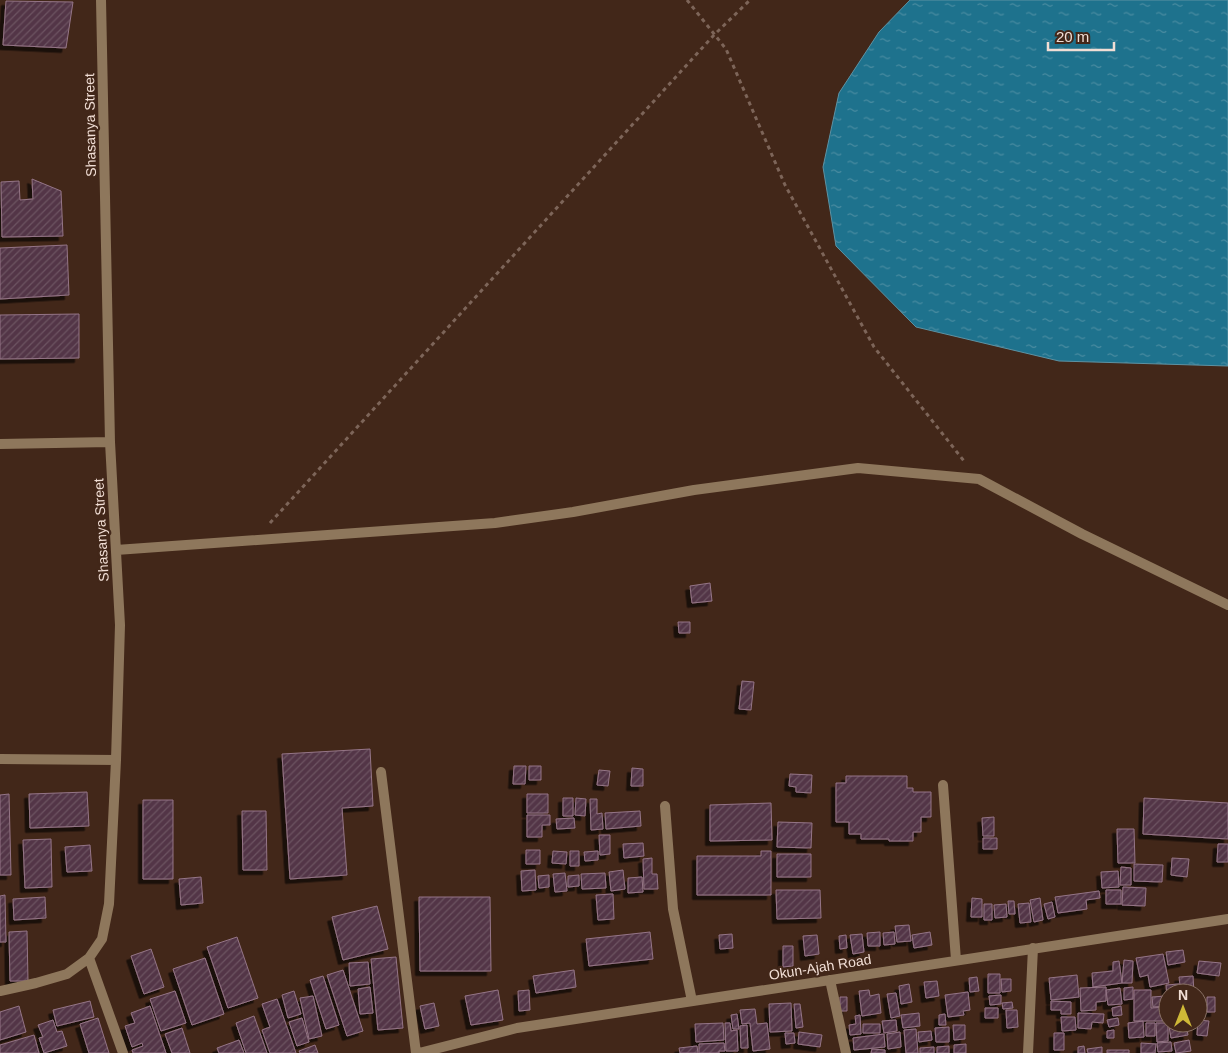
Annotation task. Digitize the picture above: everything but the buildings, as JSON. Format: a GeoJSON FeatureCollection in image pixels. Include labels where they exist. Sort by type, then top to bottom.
{"type":"FeatureCollection","features":[{"type":"Feature","properties":{"kind":"street","name":"Shasanya Street"},"geometry":{"type":"LineString","coordinates":[[0,991],[67,974],[88,958],[102,939],[109,904],[120,625],[110,442],[101,0]]}},
{"type":"Feature","properties":{"kind":"street"},"geometry":{"type":"LineString","coordinates":[[0,444],[110,442]]}},
{"type":"Feature","properties":{"kind":"street"},"geometry":{"type":"LineString","coordinates":[[116,550],[495,523],[573,512],[694,490],[858,468],[979,479],[1082,534],[1228,605]]}},
{"type":"Feature","properties":{"kind":"street"},"geometry":{"type":"LineString","coordinates":[[0,759],[116,760]]}},
{"type":"Feature","properties":{"kind":"street"},"geometry":{"type":"LineString","coordinates":[[381,772],[418,1053]]}},
{"type":"Feature","properties":{"kind":"street"},"geometry":{"type":"LineString","coordinates":[[944,785],[956,960]]}},
{"type":"Feature","properties":{"kind":"street"},"geometry":{"type":"LineString","coordinates":[[665,806],[673,909],[692,1001]]}},
{"type":"Feature","properties":{"kind":"street","name":"Okun-Ajah Road"},"geometry":{"type":"LineString","coordinates":[[418,1053],[516,1028],[1228,919]]}},
{"type":"Feature","properties":{"kind":"street"},"geometry":{"type":"LineString","coordinates":[[1028,1053],[1033,948]]}},
{"type":"Feature","properties":{"kind":"street"},"geometry":{"type":"LineString","coordinates":[[88,958],[123,1053]]}},
{"type":"Feature","properties":{"kind":"street"},"geometry":{"type":"LineString","coordinates":[[830,980],[846,1053]]}},
{"type":"Feature","properties":{"kind":"path"},"geometry":{"type":"LineString","coordinates":[[687,0],[726,49],[785,185],[874,348],[979,479]]}},
{"type":"Feature","properties":{"kind":"path"},"geometry":{"type":"LineString","coordinates":[[254,540],[714,35],[750,0]]}},
{"type":"Feature","properties":{"kind":"water"},"geometry":{"type":"Polygon","coordinates":[[[910,0],[1228,0],[1228,366],[1059,361],[916,327],[836,246],[823,167],[839,93],[879,32],[910,0]]]}}]}
